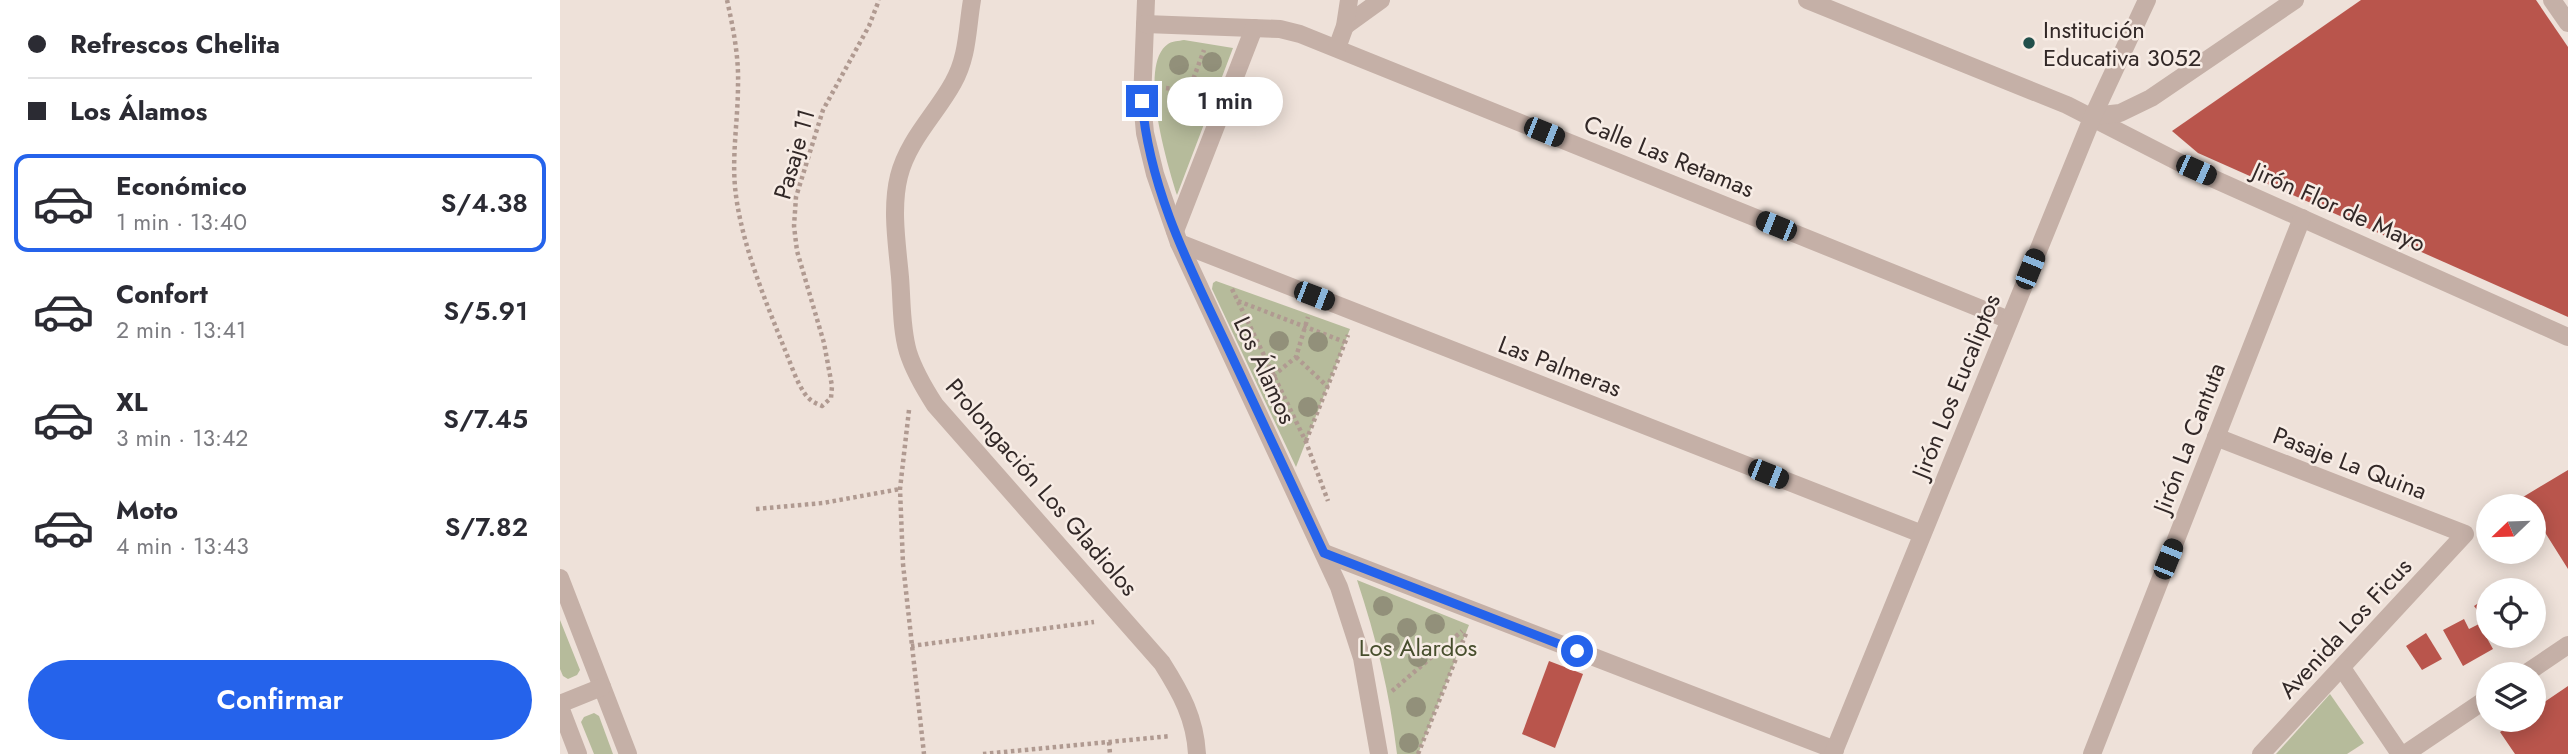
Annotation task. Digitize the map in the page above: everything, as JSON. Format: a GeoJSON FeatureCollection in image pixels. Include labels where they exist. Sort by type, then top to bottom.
{"type":"FeatureCollection","features":[{"type":"Feature","properties":{"kind":"street","name":"Prolongación Los Gladiolos"},"geometry":{"type":"LineString","coordinates":[[972,0],[960,69],[914,142],[899,176],[896,220],[903,326],[908,350],[914,370],[934,405],[1162,663],[1186,703],[1196,734],[1197,754]]}},
{"type":"Feature","properties":{"kind":"street","name":"Los Álamos"},"geometry":{"type":"LineString","coordinates":[[1146,0],[1142,101],[1145,132],[1155,174],[1177,237],[1342,596],[1362,658],[1379,754]]}},
{"type":"Feature","properties":{"kind":"street"},"geometry":{"type":"LineString","coordinates":[[1337,48],[1345,26],[1349,0]]}},
{"type":"Feature","properties":{"kind":"street"},"geometry":{"type":"LineString","coordinates":[[1345,26],[1381,0]]}},
{"type":"Feature","properties":{"kind":"street","name":"Jirón Flor de Mayo"},"geometry":{"type":"LineString","coordinates":[[1807,0],[2092,116],[2196,170],[2568,337]]}},
{"type":"Feature","properties":{"kind":"street","name":"Jirón Los Eucaliptos"},"geometry":{"type":"LineString","coordinates":[[1834,752],[2092,116],[2147,0]]}},
{"type":"Feature","properties":{"kind":"street"},"geometry":{"type":"LineString","coordinates":[[2092,116],[2120,113],[2151,98],[2295,0]]}},
{"type":"Feature","properties":{"kind":"street"},"geometry":{"type":"LineString","coordinates":[[2552,0],[2568,23]]}},
{"type":"Feature","properties":{"kind":"street","name":"Calle Las Retamas"},"geometry":{"type":"LineString","coordinates":[[1145,23],[1289,31],[1337,48],[2009,320]]}},
{"type":"Feature","properties":{"kind":"street"},"geometry":{"type":"LineString","coordinates":[[1177,237],[1254,28]]}},
{"type":"Feature","properties":{"kind":"street","name":"Jirón La Cantuta"},"geometry":{"type":"LineString","coordinates":[[2092,754],[2302,218]]}},
{"type":"Feature","properties":{"kind":"street","name":"Las Palmeras"},"geometry":{"type":"LineString","coordinates":[[1177,237],[1922,534]]}},
{"type":"Feature","properties":{"kind":"street","name":"Pasaje La Quina"},"geometry":{"type":"LineString","coordinates":[[2216,437],[2465,534]]}},
{"type":"Feature","properties":{"kind":"street","name":"Avenida Los Ficus"},"geometry":{"type":"LineString","coordinates":[[2261,754],[2465,534]]}},
{"type":"Feature","properties":{"kind":"street"},"geometry":{"type":"LineString","coordinates":[[1324,553],[1834,752]]}},
{"type":"Feature","properties":{"kind":"street"},"geometry":{"type":"LineString","coordinates":[[560,578],[628,754]]}},
{"type":"Feature","properties":{"kind":"street"},"geometry":{"type":"LineString","coordinates":[[2543,662],[2568,645]]}},
{"type":"Feature","properties":{"kind":"street"},"geometry":{"type":"LineString","coordinates":[[2342,668],[2403,754],[2476,706]]}},
{"type":"Feature","properties":{"kind":"street"},"geometry":{"type":"LineString","coordinates":[[578,754],[560,705],[602,687]]}},
{"type":"Feature","properties":{"kind":"path","name":"Pasaje 11"},"geometry":{"type":"LineString","coordinates":[[727,0],[738,81],[738,121],[733,157],[739,215],[792,367],[805,394],[813,403],[822,406],[831,398],[832,386],[824,343],[797,251],[794,226],[796,197],[823,110],[869,26],[879,0]]}},
{"type":"Feature","properties":{"kind":"path"},"geometry":{"type":"LineString","coordinates":[[1191,85],[1206,44]]}},
{"type":"Feature","properties":{"kind":"path"},"geometry":{"type":"LineString","coordinates":[[1231,285],[1306,442]]}},
{"type":"Feature","properties":{"kind":"path"},"geometry":{"type":"LineString","coordinates":[[1238,301],[1345,342]]}},
{"type":"Feature","properties":{"kind":"path"},"geometry":{"type":"LineString","coordinates":[[1266,382],[1296,357],[1309,314]]}},
{"type":"Feature","properties":{"kind":"path"},"geometry":{"type":"LineString","coordinates":[[1301,455],[1350,329]]}},
{"type":"Feature","properties":{"kind":"path"},"geometry":{"type":"LineString","coordinates":[[1296,357],[1328,387]]}},
{"type":"Feature","properties":{"kind":"path"},"geometry":{"type":"LineString","coordinates":[[909,410],[900,489],[903,564],[925,754]]}},
{"type":"Feature","properties":{"kind":"path"},"geometry":{"type":"LineString","coordinates":[[756,509],[823,503],[900,489]]}},
{"type":"Feature","properties":{"kind":"path"},"geometry":{"type":"LineString","coordinates":[[911,646],[1123,618]]}},
{"type":"Feature","properties":{"kind":"path"},"geometry":{"type":"LineString","coordinates":[[1388,694],[1469,625],[1418,754]]}},
{"type":"Feature","properties":{"kind":"path"},"geometry":{"type":"LineString","coordinates":[[982,754],[1196,734]]}},
{"type":"Feature","properties":{"kind":"path"},"geometry":{"type":"LineString","coordinates":[[1109,742],[1110,754]]}},
{"type":"Feature","properties":{"kind":"green space"},"geometry":{"type":"Polygon","coordinates":[[[1184,40],[1233,48],[1177,195],[1162,140],[1155,93],[1155,72],[1159,55],[1168,44],[1184,40]]]}},
{"type":"Feature","properties":{"kind":"green space"},"geometry":{"type":"Polygon","coordinates":[[[1216,281],[1350,329],[1296,467],[1212,289],[1216,281]]]}},
{"type":"Feature","properties":{"kind":"green space","name":"Los Alardos"},"geometry":{"type":"Polygon","coordinates":[[[1357,580],[1469,625],[1418,754],[1397,754],[1382,666],[1357,580]]]}},
{"type":"Feature","properties":{"kind":"green space"},"geometry":{"type":"Polygon","coordinates":[[[560,620],[580,670],[577,675],[568,679],[560,669],[560,620]]]}},
{"type":"Feature","properties":{"kind":"green space"},"geometry":{"type":"Polygon","coordinates":[[[2330,694],[2364,743],[2347,754],[2276,754],[2330,694]]]}},
{"type":"Feature","properties":{"kind":"green space"},"geometry":{"type":"Polygon","coordinates":[[[594,713],[599,716],[613,754],[594,754],[581,722],[584,717],[594,713]]]}},
{"type":"Feature","properties":{"kind":"building"},"geometry":{"type":"Polygon","coordinates":[[[2361,0],[2536,0],[2568,47],[2568,317],[2198,153],[2172,131],[2361,0]]]}},
{"type":"Feature","properties":{"kind":"building"},"geometry":{"type":"Polygon","coordinates":[[[2568,470],[2568,569],[2546,534],[2546,494],[2528,494],[2568,470]]]}},
{"type":"Feature","properties":{"kind":"building"},"geometry":{"type":"Polygon","coordinates":[[[2464,619],[2469,629],[2476,626],[2476,648],[2493,649],[2463,666],[2443,630],[2464,619]]]}},
{"type":"Feature","properties":{"kind":"building"},"geometry":{"type":"Polygon","coordinates":[[[2426,633],[2442,659],[2422,670],[2406,646],[2426,633]]]}},
{"type":"Feature","properties":{"kind":"building"},"geometry":{"type":"Polygon","coordinates":[[[1549,661],[1583,674],[1555,748],[1522,734],[1549,661]]]}},
{"type":"Feature","properties":{"kind":"building"},"geometry":{"type":"Polygon","coordinates":[[[2568,686],[2568,754],[2515,754],[2500,732],[2546,732],[2546,701],[2568,686]]]}},
{"type":"Feature","properties":{"kind":"place","name":"Institución Educativa 3052"},"geometry":{"type":"Point","coordinates":[2029,43]}},
{"type":"Feature","properties":{"kind":"route"},"geometry":{"type":"LineString","coordinates":[[1142,101],[1145,132],[1155,174],[1179,243],[1324,553],[1577,651]]}}]}
